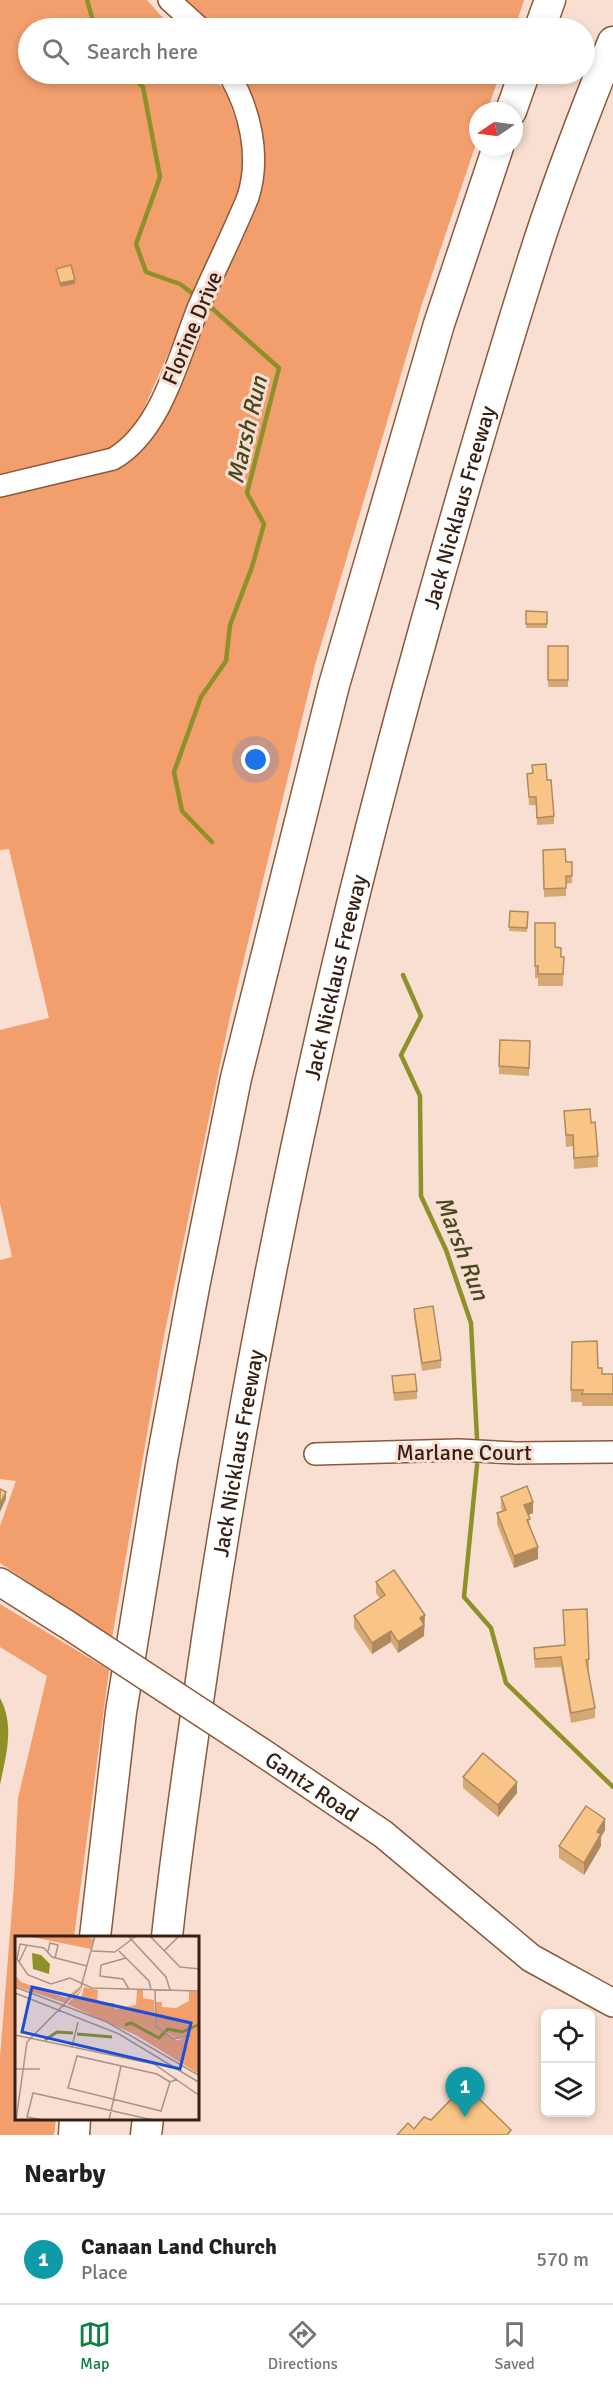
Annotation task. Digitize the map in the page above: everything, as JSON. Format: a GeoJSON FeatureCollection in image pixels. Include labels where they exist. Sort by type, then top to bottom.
{"type":"FeatureCollection","features":[{"type":"Feature","properties":{"kind":"highway"},"geometry":{"type":"LineString","coordinates":[[544,18],[550,0]]}},
{"type":"Feature","properties":{"kind":"highway","name":"Jack Nicklaus Freeway"},"geometry":{"type":"LineString","coordinates":[[167,1936],[191,1743],[231,1481],[306,1096],[357,877],[457,510],[538,244],[577,132],[613,42]]}},
{"type":"Feature","properties":{"kind":"highway"},"geometry":{"type":"LineString","coordinates":[[577,132],[613,75]]}},
{"type":"Feature","properties":{"kind":"highway"},"geometry":{"type":"LineString","coordinates":[[514,102],[520,84]]}},
{"type":"Feature","properties":{"kind":"highway"},"geometry":{"type":"LineString","coordinates":[[95,1936],[121,1712],[162,1460],[236,1078],[334,685],[439,324],[495,156]]}},
{"type":"Feature","properties":{"kind":"highway"},"geometry":{"type":"LineString","coordinates":[[74,2135],[75,2120]]}},
{"type":"Feature","properties":{"kind":"highway"},"geometry":{"type":"LineString","coordinates":[[146,2135],[148,2120]]}},
{"type":"Feature","properties":{"kind":"main road","name":"Gantz Road"},"geometry":{"type":"LineString","coordinates":[[0,1582],[260,1751],[382,1834],[531,1958],[613,2003]]}},
{"type":"Feature","properties":{"kind":"street"},"geometry":{"type":"LineString","coordinates":[[169,0],[189,18]]}},
{"type":"Feature","properties":{"kind":"street","name":"Florine Drive"},"geometry":{"type":"LineString","coordinates":[[0,486],[100,463],[125,452],[149,424],[160,405],[253,181],[250,126],[242,96],[235,84]]}},
{"type":"Feature","properties":{"kind":"street","name":"Marlane Court"},"geometry":{"type":"LineString","coordinates":[[315,1454],[459,1450],[516,1453],[613,1452]]}},
{"type":"Feature","properties":{"kind":"shaded area"},"geometry":{"type":"Polygon","coordinates":[[[0,0],[147,0],[163,18],[18,18],[18,84],[219,84],[226,92],[240,133],[244,182],[134,431],[105,454],[0,480],[0,0]]]}},
{"type":"Feature","properties":{"kind":"shaded area"},"geometry":{"type":"Polygon","coordinates":[[[186,0],[524,0],[518,18],[201,18],[186,0]]]}},
{"type":"Feature","properties":{"kind":"shaded area"},"geometry":{"type":"Polygon","coordinates":[[[239,84],[496,84],[490,102],[469,102],[469,156],[472,156],[421,307],[315,665],[229,1021],[163,1341],[112,1638],[0,1563],[0,1526],[16,1481],[0,1479],[0,1260],[12,1257],[0,1203],[0,1030],[49,1018],[9,849],[0,850],[0,492],[150,439],[233,257],[256,195],[239,84]]]}},
{"type":"Feature","properties":{"kind":"shaded area"},"geometry":{"type":"Polygon","coordinates":[[[0,1604],[109,1670],[74,1936],[15,1936],[15,2120],[56,2120],[54,2135],[0,2135],[0,2057],[14,1884],[18,1798],[47,1676],[0,1647],[0,1604]]]}},
{"type":"Feature","properties":{"kind":"shaded area"},"geometry":{"type":"Polygon","coordinates":[[[0,1698],[5,1708],[8,1741],[0,1785],[0,1698]]]}},
{"type":"Feature","properties":{"kind":"building"},"geometry":{"type":"Polygon","coordinates":[[[71,265],[75,280],[60,283],[56,269],[71,265]]]}},
{"type":"Feature","properties":{"kind":"building"},"geometry":{"type":"Polygon","coordinates":[[[526,611],[547,612],[547,624],[526,624],[526,611]]]}},
{"type":"Feature","properties":{"kind":"building"},"geometry":{"type":"Polygon","coordinates":[[[548,646],[568,646],[568,680],[548,680],[548,646]]]}},
{"type":"Feature","properties":{"kind":"building"},"geometry":{"type":"Polygon","coordinates":[[[546,764],[547,780],[551,780],[554,816],[537,818],[536,797],[529,797],[527,774],[533,773],[532,765],[546,764]]]}},
{"type":"Feature","properties":{"kind":"building"},"geometry":{"type":"Polygon","coordinates":[[[565,849],[566,862],[572,862],[572,876],[566,876],[566,888],[544,889],[543,850],[565,849]]]}},
{"type":"Feature","properties":{"kind":"building"},"geometry":{"type":"Polygon","coordinates":[[[510,911],[528,912],[527,928],[509,927],[510,911]]]}},
{"type":"Feature","properties":{"kind":"building"},"geometry":{"type":"Polygon","coordinates":[[[535,923],[555,923],[555,947],[561,948],[561,957],[564,957],[563,974],[538,974],[538,966],[535,966],[535,923]]]}},
{"type":"Feature","properties":{"kind":"building"},"geometry":{"type":"Polygon","coordinates":[[[500,1040],[530,1041],[529,1068],[499,1066],[500,1040]]]}},
{"type":"Feature","properties":{"kind":"building"},"geometry":{"type":"Polygon","coordinates":[[[590,1109],[591,1123],[595,1122],[598,1156],[574,1158],[573,1135],[566,1135],[564,1111],[590,1109]]]}},
{"type":"Feature","properties":{"kind":"building"},"geometry":{"type":"Polygon","coordinates":[[[433,1306],[441,1360],[422,1363],[414,1309],[433,1306]]]}},
{"type":"Feature","properties":{"kind":"building"},"geometry":{"type":"Polygon","coordinates":[[[597,1341],[598,1368],[602,1368],[602,1374],[613,1374],[613,1394],[582,1394],[583,1390],[571,1390],[572,1342],[597,1341]]]}},
{"type":"Feature","properties":{"kind":"building"},"geometry":{"type":"Polygon","coordinates":[[[415,1374],[417,1391],[394,1393],[392,1376],[415,1374]]]}},
{"type":"Feature","properties":{"kind":"building"},"geometry":{"type":"Polygon","coordinates":[[[527,1486],[533,1502],[524,1505],[530,1519],[527,1520],[538,1547],[514,1556],[497,1513],[506,1510],[501,1497],[527,1486]]]}},
{"type":"Feature","properties":{"kind":"building"},"geometry":{"type":"Polygon","coordinates":[[[0,1489],[6,1492],[0,1504],[0,1489]]]}},
{"type":"Feature","properties":{"kind":"building"},"geometry":{"type":"Polygon","coordinates":[[[394,1570],[425,1615],[420,1618],[424,1625],[398,1642],[391,1631],[372,1643],[354,1616],[385,1595],[376,1582],[394,1570]]]}},
{"type":"Feature","properties":{"kind":"building"},"geometry":{"type":"Polygon","coordinates":[[[587,1609],[589,1659],[586,1660],[595,1708],[571,1713],[561,1657],[535,1659],[534,1648],[565,1645],[563,1610],[587,1609]]]}},
{"type":"Feature","properties":{"kind":"building"},"geometry":{"type":"Polygon","coordinates":[[[483,1753],[517,1782],[498,1805],[463,1777],[483,1753]]]}},
{"type":"Feature","properties":{"kind":"building"},"geometry":{"type":"Polygon","coordinates":[[[586,1806],[605,1819],[597,1832],[601,1834],[584,1863],[559,1846],[586,1806]]]}},
{"type":"Feature","properties":{"kind":"building"},"geometry":{"type":"Polygon","coordinates":[[[465,2085],[511,2130],[507,2135],[397,2135],[408,2123],[414,2129],[424,2117],[431,2120],[465,2085]]]}},
{"type":"Feature","properties":{"kind":"waterway","name":"Marsh Run"},"geometry":{"type":"LineString","coordinates":[[87,0],[92,18]]}},
{"type":"Feature","properties":{"kind":"waterway","name":"Marsh Run"},"geometry":{"type":"LineString","coordinates":[[140,84],[143,87],[160,177],[136,244],[146,272],[180,284],[196,296]]}},
{"type":"Feature","properties":{"kind":"waterway","name":"Marsh Run"},"geometry":{"type":"LineString","coordinates":[[206,303],[279,368],[247,493],[264,524],[252,567],[230,625],[226,661],[201,697],[174,772],[182,811],[212,842]]}},
{"type":"Feature","properties":{"kind":"waterway","name":"Marsh Run"},"geometry":{"type":"LineString","coordinates":[[403,975],[421,1016],[401,1055],[420,1096],[421,1196],[446,1250],[471,1323],[477,1438]]}},
{"type":"Feature","properties":{"kind":"waterway","name":"Marsh Run"},"geometry":{"type":"LineString","coordinates":[[477,1465],[464,1597],[491,1628],[506,1683],[613,1787]]}},
{"type":"Feature","properties":{"kind":"place","name":"Canaan Land Church"},"geometry":{"type":"Point","coordinates":[465,2117]}}]}
